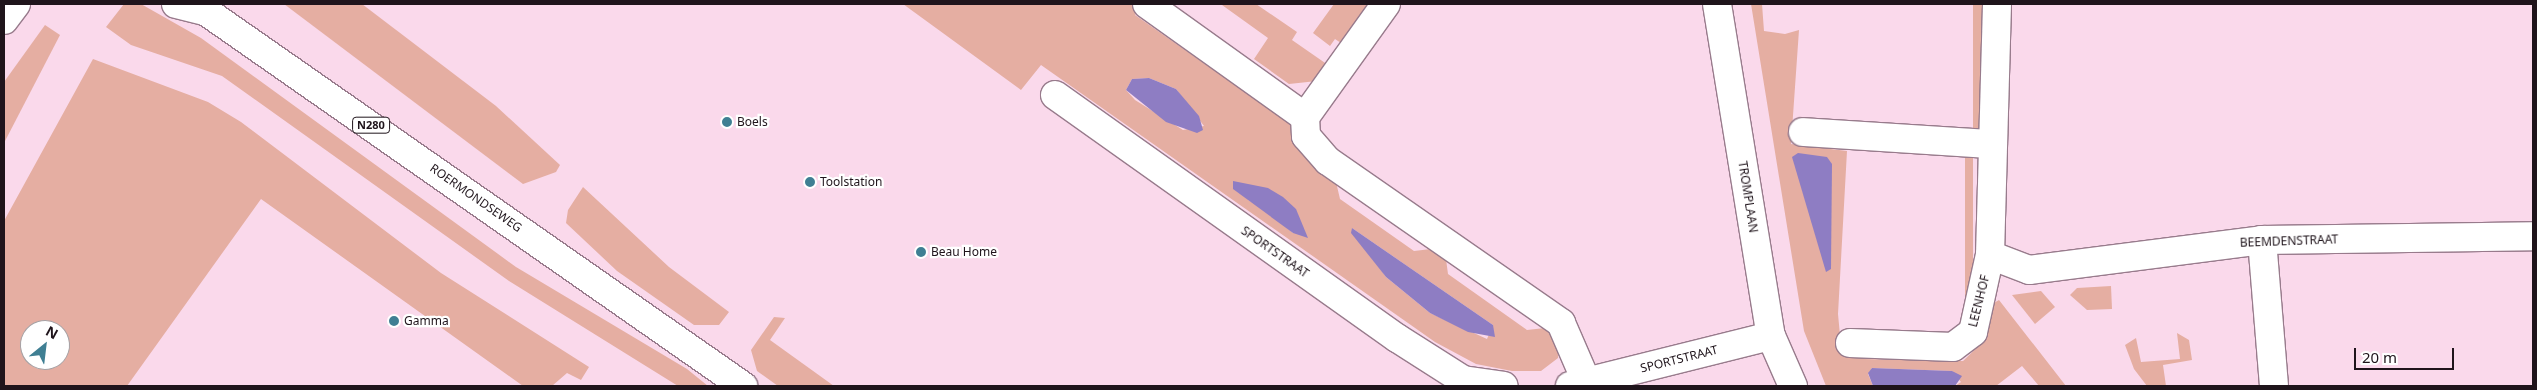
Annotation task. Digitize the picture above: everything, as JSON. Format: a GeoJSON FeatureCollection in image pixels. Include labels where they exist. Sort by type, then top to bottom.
{"type":"FeatureCollection","features":[{"type":"Feature","properties":{"kind":"street"},"geometry":{"type":"LineString","coordinates":[[4,20],[16,4]]}},
{"type":"Feature","properties":{"kind":"street","name":"ROERMONDSEWEG"},"geometry":{"type":"LineString","coordinates":[[176,4],[205,8],[743,386]]}},
{"type":"Feature","properties":{"kind":"street"},"geometry":{"type":"LineString","coordinates":[[1147,4],[1305,117],[1386,4]]}},
{"type":"Feature","properties":{"kind":"street","name":"TROMPLAAN"},"geometry":{"type":"LineString","coordinates":[[1716,4],[1771,336],[1793,386]]}},
{"type":"Feature","properties":{"kind":"street","name":"LEENHOF"},"geometry":{"type":"LineString","coordinates":[[1850,343],[1953,347],[1973,332],[1990,255],[1991,144],[1997,4]]}},
{"type":"Feature","properties":{"kind":"street","name":"SPORTSTRAAT"},"geometry":{"type":"LineString","coordinates":[[1055,95],[1396,338],[1463,380],[1504,386]]}},
{"type":"Feature","properties":{"kind":"street","name":"SPORTSTRAAT"},"geometry":{"type":"LineString","coordinates":[[1305,117],[1306,136],[1328,161],[1561,323],[1578,385],[1771,336]]}},
{"type":"Feature","properties":{"kind":"street"},"geometry":{"type":"LineString","coordinates":[[1803,132],[1991,144]]}},
{"type":"Feature","properties":{"kind":"street","name":"BEEMDENSTRAAT"},"geometry":{"type":"LineString","coordinates":[[1990,255],[2029,270],[2262,240],[2533,236]]}},
{"type":"Feature","properties":{"kind":"street"},"geometry":{"type":"LineString","coordinates":[[2262,240],[2274,386]]}},
{"type":"Feature","properties":{"kind":"shaded area"},"geometry":{"type":"Polygon","coordinates":[[[124,4],[141,4],[201,38],[516,267],[687,369],[708,386],[678,386],[509,281],[222,76],[131,45],[106,27],[124,4]]]}},
{"type":"Feature","properties":{"kind":"shaded area"},"geometry":{"type":"Polygon","coordinates":[[[284,4],[362,4],[496,106],[560,165],[556,172],[523,184],[284,4]]]}},
{"type":"Feature","properties":{"kind":"shaded area"},"geometry":{"type":"Polygon","coordinates":[[[903,4],[1143,4],[1135,15],[1294,126],[1311,162],[1336,182],[1340,199],[1414,251],[1431,249],[1446,259],[1448,274],[1527,330],[1545,328],[1559,347],[1558,358],[1541,371],[1512,371],[1476,364],[1435,342],[1041,65],[1021,90],[903,4]],[[1149,78],[1132,79],[1126,90],[1135,100],[1183,130],[1204,126],[1176,89],[1149,78]],[[1248,200],[1265,209],[1293,233],[1296,209],[1248,200]],[[1352,228],[1386,277],[1430,313],[1487,339],[1493,325],[1352,228]]]}},
{"type":"Feature","properties":{"kind":"shaded area"},"geometry":{"type":"Polygon","coordinates":[[[1256,4],[1297,32],[1292,40],[1328,65],[1317,81],[1289,84],[1254,59],[1268,38],[1222,5],[1256,4]]]}},
{"type":"Feature","properties":{"kind":"shaded area"},"geometry":{"type":"Polygon","coordinates":[[[1334,4],[1374,4],[1344,45],[1335,39],[1330,46],[1313,33],[1334,4]]]}},
{"type":"Feature","properties":{"kind":"shaded area"},"geometry":{"type":"Polygon","coordinates":[[[1751,4],[1762,4],[1764,31],[1785,34],[1799,30],[1791,144],[1847,151],[1838,314],[1841,346],[1863,348],[1864,359],[1963,361],[1987,338],[1992,304],[1999,300],[2066,386],[2039,386],[2022,366],[1996,386],[1955,386],[1961,382],[1952,371],[1872,368],[1868,374],[1873,386],[1826,386],[1804,331],[1751,4]]]}},
{"type":"Feature","properties":{"kind":"shaded area"},"geometry":{"type":"Polygon","coordinates":[[[1973,4],[1984,4],[1984,130],[1973,130],[1973,4]]]}},
{"type":"Feature","properties":{"kind":"shaded area"},"geometry":{"type":"Polygon","coordinates":[[[45,25],[60,35],[4,143],[4,82],[45,25]]]}},
{"type":"Feature","properties":{"kind":"shaded area"},"geometry":{"type":"Polygon","coordinates":[[[93,59],[208,102],[241,122],[441,273],[589,367],[581,380],[567,373],[552,386],[523,386],[261,199],[127,386],[4,386],[4,221],[93,59]]]}},
{"type":"Feature","properties":{"kind":"shaded area"},"geometry":{"type":"Polygon","coordinates":[[[1149,78],[1176,89],[1199,116],[1203,130],[1197,133],[1166,122],[1126,90],[1132,79],[1149,78]]]}},
{"type":"Feature","properties":{"kind":"shaded area"},"geometry":{"type":"Polygon","coordinates":[[[1798,153],[1827,157],[1832,164],[1831,269],[1826,272],[1792,157],[1798,153]]]}},
{"type":"Feature","properties":{"kind":"shaded area"},"geometry":{"type":"Polygon","coordinates":[[[1965,157],[1973,157],[1973,325],[1965,325],[1965,157]]]}},
{"type":"Feature","properties":{"kind":"shaded area"},"geometry":{"type":"Polygon","coordinates":[[[1233,181],[1268,188],[1283,197],[1296,209],[1308,238],[1293,233],[1233,189],[1233,181]]]}},
{"type":"Feature","properties":{"kind":"shaded area"},"geometry":{"type":"Polygon","coordinates":[[[583,187],[669,267],[729,312],[719,325],[694,325],[617,271],[566,223],[568,210],[583,187]]]}},
{"type":"Feature","properties":{"kind":"shaded area"},"geometry":{"type":"Polygon","coordinates":[[[1352,228],[1493,325],[1495,337],[1468,332],[1430,313],[1386,277],[1351,233],[1352,228]]]}},
{"type":"Feature","properties":{"kind":"shaded area"},"geometry":{"type":"Polygon","coordinates":[[[2111,286],[2112,309],[2087,310],[2070,295],[2077,288],[2111,286]]]}},
{"type":"Feature","properties":{"kind":"shaded area"},"geometry":{"type":"Polygon","coordinates":[[[2041,291],[2055,307],[2035,324],[2012,295],[2041,291]]]}},
{"type":"Feature","properties":{"kind":"shaded area"},"geometry":{"type":"Polygon","coordinates":[[[774,317],[785,318],[770,340],[834,386],[778,386],[757,371],[751,350],[774,317]]]}},
{"type":"Feature","properties":{"kind":"shaded area"},"geometry":{"type":"Polygon","coordinates":[[[2177,333],[2189,340],[2192,360],[2163,365],[2166,386],[2147,386],[2134,369],[2125,345],[2136,338],[2141,362],[2180,359],[2177,333]]]}},
{"type":"Feature","properties":{"kind":"shaded area"},"geometry":{"type":"Polygon","coordinates":[[[1872,368],[1952,371],[1962,376],[1955,386],[1873,386],[1868,373],[1872,368]]]}},
{"type":"Feature","properties":{"kind":"place","name":"Boels"},"geometry":{"type":"Point","coordinates":[727,122]}},
{"type":"Feature","properties":{"kind":"place","name":"Toolstation"},"geometry":{"type":"Point","coordinates":[810,182]}},
{"type":"Feature","properties":{"kind":"place","name":"Beau Home"},"geometry":{"type":"Point","coordinates":[921,252]}},
{"type":"Feature","properties":{"kind":"place","name":"Gamma"},"geometry":{"type":"Point","coordinates":[394,321]}}]}
